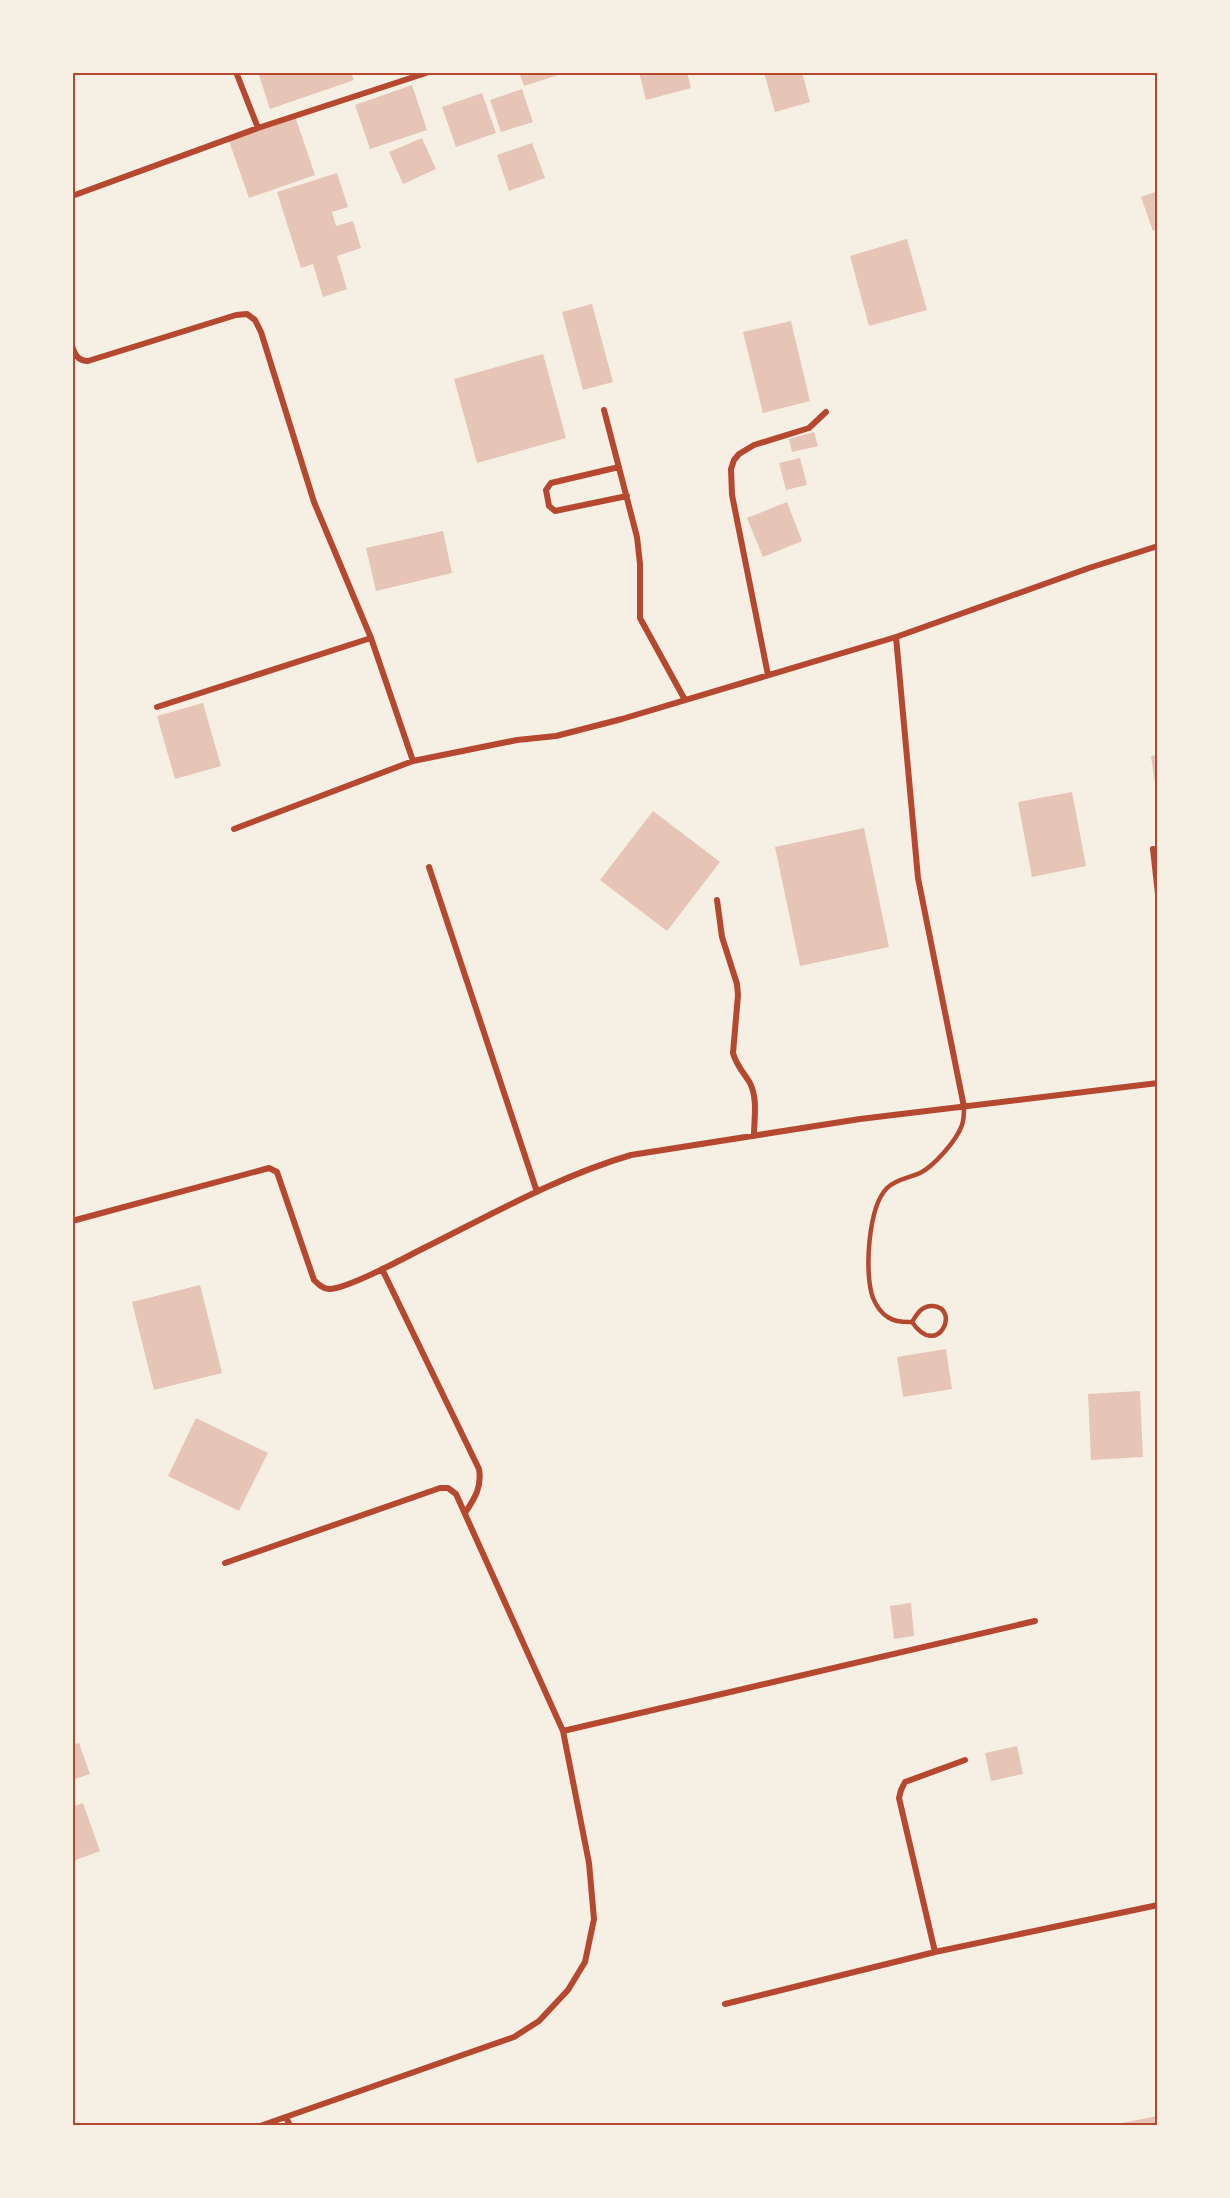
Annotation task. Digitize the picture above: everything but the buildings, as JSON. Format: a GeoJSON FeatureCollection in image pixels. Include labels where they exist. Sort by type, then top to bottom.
{"type":"FeatureCollection","features":[{"type":"Feature","properties":{"kind":"street"},"geometry":{"type":"LineString","coordinates":[[236,72],[258,128]]}},
{"type":"Feature","properties":{"kind":"street"},"geometry":{"type":"LineString","coordinates":[[72,196],[258,128],[429,72]]}},
{"type":"Feature","properties":{"kind":"street"},"geometry":{"type":"LineString","coordinates":[[72,346],[75,355],[80,360],[88,361],[236,315],[247,314],[255,320],[261,332],[314,502],[371,638],[412,761]]}},
{"type":"Feature","properties":{"kind":"street"},"geometry":{"type":"LineString","coordinates":[[604,410],[637,537],[640,564],[640,618],[685,700]]}},
{"type":"Feature","properties":{"kind":"street"},"geometry":{"type":"LineString","coordinates":[[768,675],[732,495],[731,465],[745,450],[809,428],[826,412]]}},
{"type":"Feature","properties":{"kind":"street"},"geometry":{"type":"LineString","coordinates":[[619,467],[551,483],[546,490],[549,506],[555,511],[627,496]]}},
{"type":"Feature","properties":{"kind":"street"},"geometry":{"type":"LineString","coordinates":[[234,829],[412,761],[517,740],[556,736],[622,719],[896,637],[1089,568],[1158,546]]}},
{"type":"Feature","properties":{"kind":"street"},"geometry":{"type":"LineString","coordinates":[[896,637],[918,878],[964,1107]]}},
{"type":"Feature","properties":{"kind":"street"},"geometry":{"type":"LineString","coordinates":[[157,707],[371,638]]}},
{"type":"Feature","properties":{"kind":"street"},"geometry":{"type":"LineString","coordinates":[[1153,849],[1158,894]]}},
{"type":"Feature","properties":{"kind":"street"},"geometry":{"type":"LineString","coordinates":[[429,867],[537,1192]]}},
{"type":"Feature","properties":{"kind":"street"},"geometry":{"type":"LineString","coordinates":[[717,900],[722,937],[738,994],[733,1053],[754,1096],[754,1136]]}},
{"type":"Feature","properties":{"kind":"street"},"geometry":{"type":"LineString","coordinates":[[72,1221],[269,1168],[278,1175],[314,1280],[320,1286],[329,1289],[382,1269],[537,1192],[609,1161],[631,1155],[860,1119],[1158,1083]]}},
{"type":"Feature","properties":{"kind":"street"},"geometry":{"type":"LineString","coordinates":[[382,1269],[479,1469],[481,1482],[476,1497],[465,1513]]}},
{"type":"Feature","properties":{"kind":"street"},"geometry":{"type":"LineString","coordinates":[[225,1563],[440,1488],[448,1488],[456,1494],[562,1731],[589,1863],[594,1919],[585,1962],[568,1990],[539,2021],[514,2037],[260,2126]]}},
{"type":"Feature","properties":{"kind":"street"},"geometry":{"type":"LineString","coordinates":[[562,1731],[1035,1621]]}},
{"type":"Feature","properties":{"kind":"street"},"geometry":{"type":"LineString","coordinates":[[935,1952],[899,1798],[905,1782],[965,1760]]}},
{"type":"Feature","properties":{"kind":"street"},"geometry":{"type":"LineString","coordinates":[[725,2004],[935,1952],[1158,1905]]}},
{"type":"Feature","properties":{"kind":"street"},"geometry":{"type":"LineString","coordinates":[[286,2117],[290,2126]]}},
{"type":"Feature","properties":{"kind":"lane"},"geometry":{"type":"LineString","coordinates":[[912,1322],[924,1335],[932,1336],[941,1333],[947,1319],[944,1311],[937,1306],[928,1306],[921,1310],[912,1322],[899,1323],[890,1320],[877,1307],[868,1271],[868,1248],[877,1204],[895,1182],[925,1170],[951,1144],[962,1125],[964,1107]]}}]}
